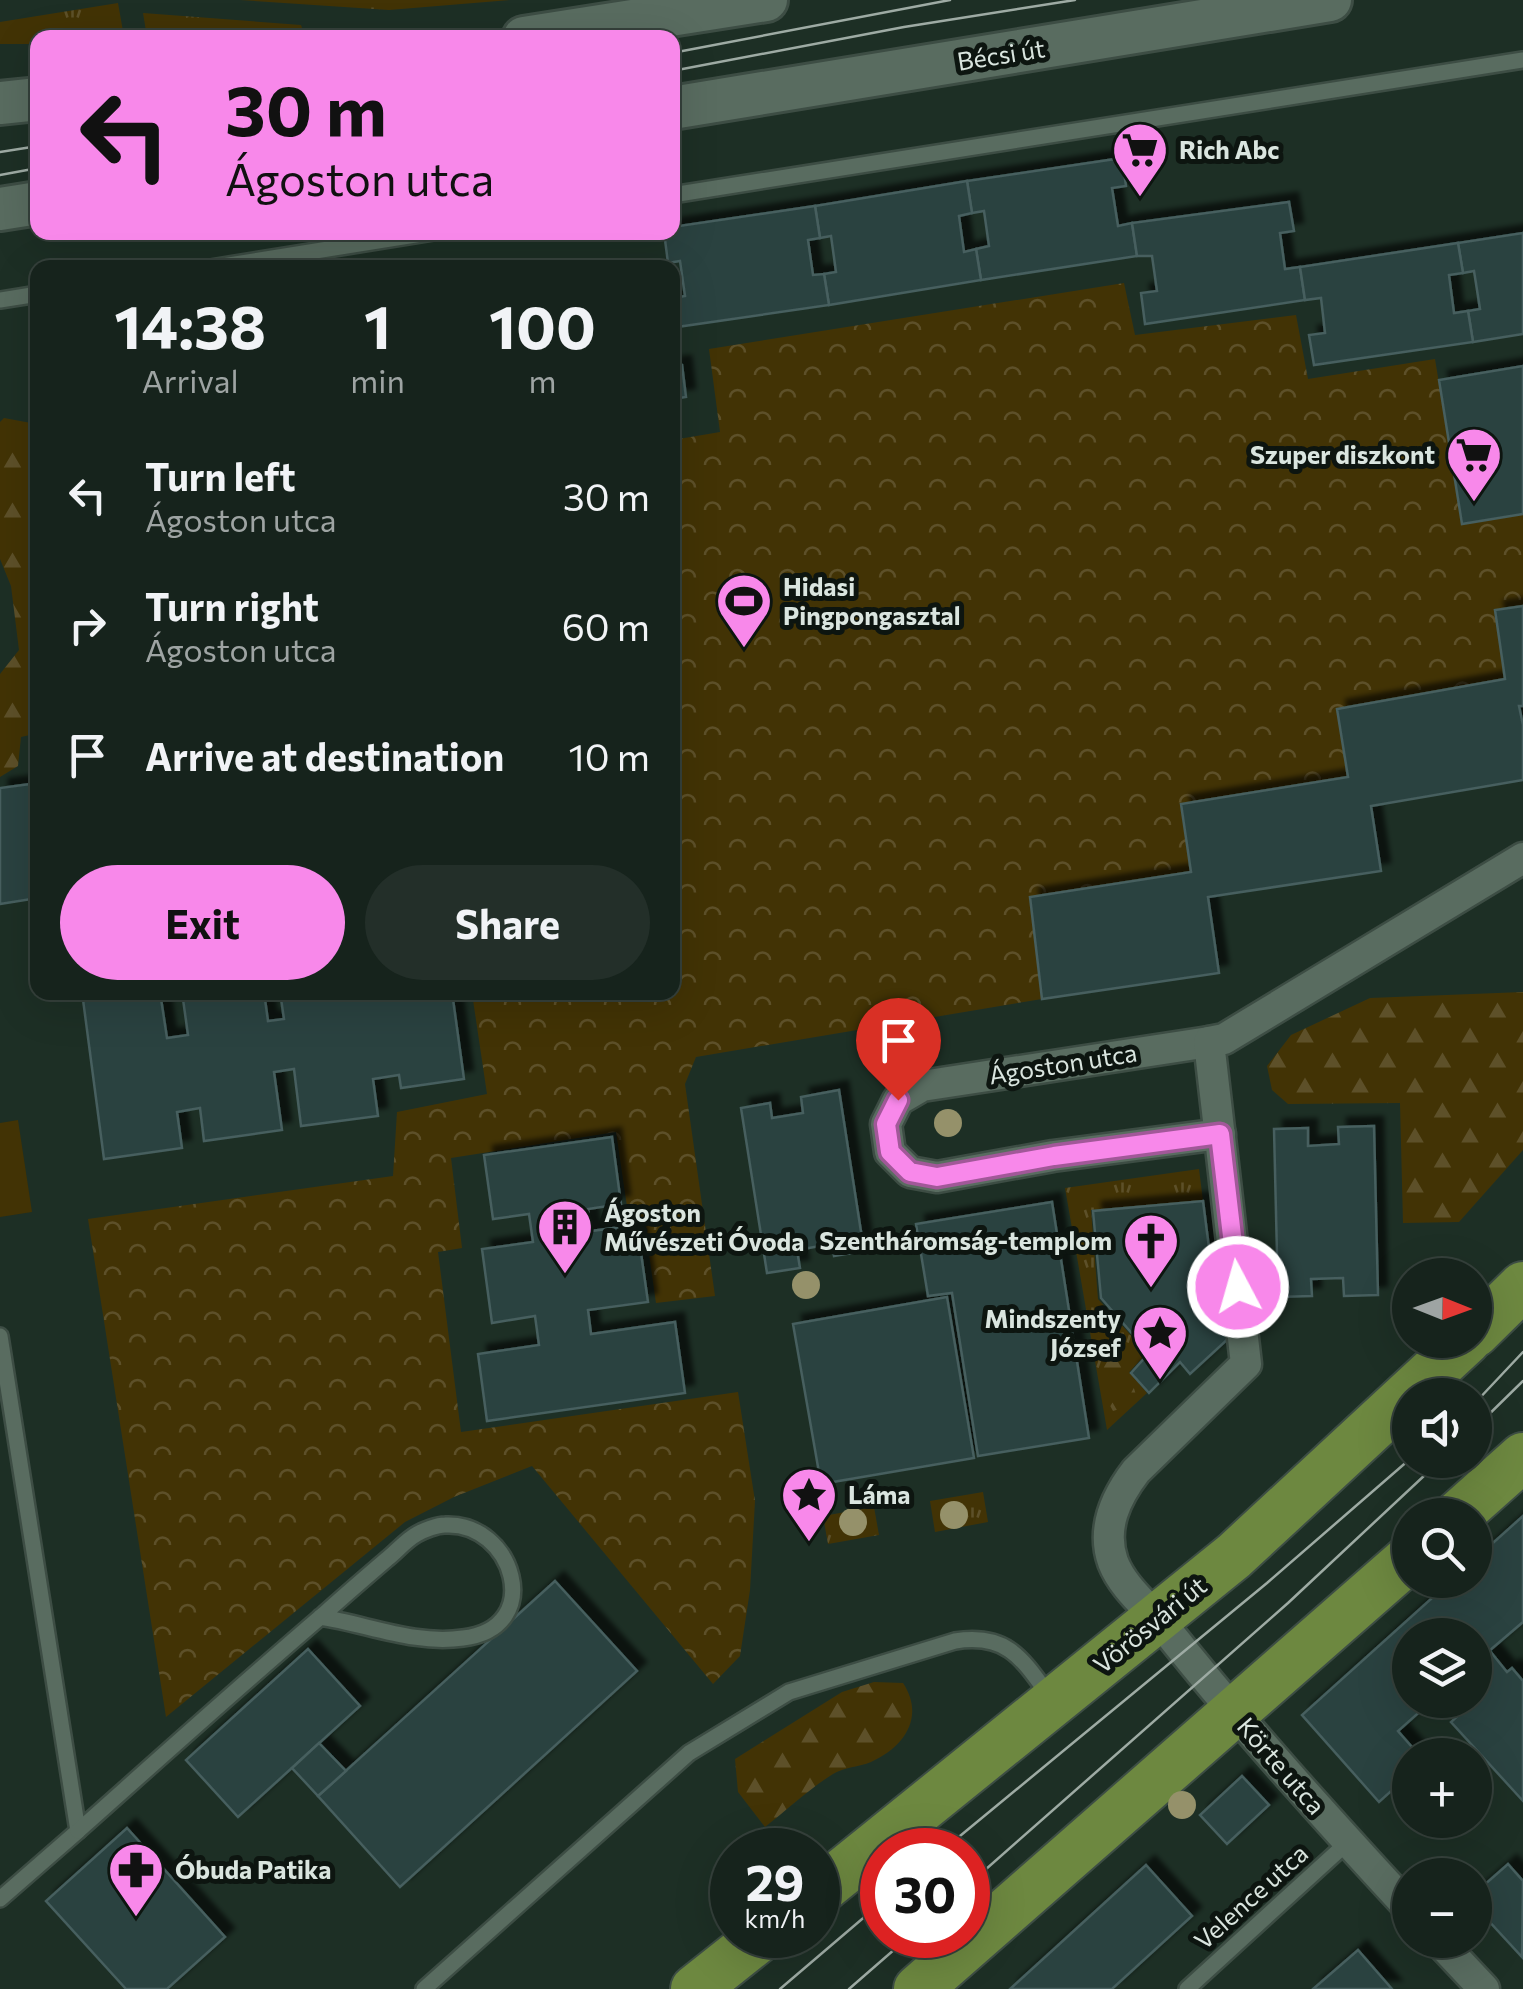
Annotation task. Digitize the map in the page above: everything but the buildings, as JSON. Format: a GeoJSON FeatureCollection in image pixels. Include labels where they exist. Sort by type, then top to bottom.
{"type":"FeatureCollection","features":[{"type":"Feature","properties":{"kind":"main road"},"geometry":{"type":"LineString","coordinates":[[567,30],[766,0]]}},
{"type":"Feature","properties":{"kind":"main road","name":"Bécsi út"},"geometry":{"type":"LineString","coordinates":[[680,107],[1330,0]]}},
{"type":"Feature","properties":{"kind":"main road"},"geometry":{"type":"LineString","coordinates":[[0,103],[30,100]]}},
{"type":"Feature","properties":{"kind":"main road"},"geometry":{"type":"LineString","coordinates":[[0,209],[30,204]]}},
{"type":"Feature","properties":{"kind":"main road"},"geometry":{"type":"LineString","coordinates":[[1492,1316],[1523,1286]]}},
{"type":"Feature","properties":{"kind":"main road","name":"Vörösvári út"},"geometry":{"type":"LineString","coordinates":[[840,1875],[1234,1556],[1448,1358]]}},
{"type":"Feature","properties":{"kind":"main road"},"geometry":{"type":"LineString","coordinates":[[1477,1498],[1523,1457]]}},
{"type":"Feature","properties":{"kind":"main road"},"geometry":{"type":"LineString","coordinates":[[918,1989],[1392,1574]]}},
{"type":"Feature","properties":{"kind":"main road"},"geometry":{"type":"LineString","coordinates":[[695,1989],[734,1958]]}},
{"type":"Feature","properties":{"kind":"street","name":"Ágoston utca"},"geometry":{"type":"LineString","coordinates":[[1220,1134],[1054,1156],[937,1177],[910,1172],[890,1152],[886,1124],[898,1100],[922,1086],[1224,1039],[1523,858]]}},
{"type":"Feature","properties":{"kind":"street"},"geometry":{"type":"LineString","coordinates":[[1158,1619],[1121,1578],[1113,1562],[1110,1522],[1121,1491],[1136,1470],[1246,1364],[1209,1042]]}},
{"type":"Feature","properties":{"kind":"street","name":"Körte utca"},"geometry":{"type":"LineString","coordinates":[[1158,1619],[1235,1714],[1392,1890]]}},
{"type":"Feature","properties":{"kind":"street"},"geometry":{"type":"LineString","coordinates":[[1455,1958],[1484,1989]]}},
{"type":"Feature","properties":{"kind":"lane"},"geometry":{"type":"LineString","coordinates":[[680,194],[1523,60]]}},
{"type":"Feature","properties":{"kind":"lane"},"geometry":{"type":"LineString","coordinates":[[260,260],[384,240]]}},
{"type":"Feature","properties":{"kind":"lane"},"geometry":{"type":"LineString","coordinates":[[0,300],[30,295]]}},
{"type":"Feature","properties":{"kind":"lane"},"geometry":{"type":"LineString","coordinates":[[0,1336],[78,1831]]}},
{"type":"Feature","properties":{"kind":"lane"},"geometry":{"type":"LineString","coordinates":[[0,1899],[320,1617],[416,1535],[443,1524],[465,1527],[486,1537],[502,1554],[510,1572],[514,1601],[508,1616],[491,1630],[466,1638],[436,1640],[320,1617]]}},
{"type":"Feature","properties":{"kind":"lane"},"geometry":{"type":"LineString","coordinates":[[424,1989],[689,1754],[789,1692],[954,1641],[976,1638],[990,1639],[1024,1661],[1055,1704]]}},
{"type":"Feature","properties":{"kind":"lane","name":"Velence utca"},"geometry":{"type":"LineString","coordinates":[[1187,1989],[1348,1842]]}},
{"type":"Feature","properties":{"kind":"green space"},"geometry":{"type":"Polygon","coordinates":[[[240,0],[510,0],[389,10],[240,0]]]}},
{"type":"Feature","properties":{"kind":"green space"},"geometry":{"type":"Polygon","coordinates":[[[118,3],[123,30],[30,30],[30,44],[0,44],[0,22],[118,3]]]}},
{"type":"Feature","properties":{"kind":"green space"},"geometry":{"type":"Polygon","coordinates":[[[143,13],[301,25],[303,30],[146,30],[143,13]]]}},
{"type":"Feature","properties":{"kind":"green space"},"geometry":{"type":"Polygon","coordinates":[[[1124,283],[1135,335],[1296,315],[1308,379],[1435,359],[1462,524],[1523,514],[1523,606],[1495,610],[1505,679],[1337,709],[1348,777],[1191,872],[1030,897],[1042,999],[696,1057],[685,1084],[715,1296],[656,1303],[644,1219],[629,1220],[616,1132],[451,1158],[462,1248],[438,1252],[461,1432],[738,1392],[755,1501],[750,1590],[740,1656],[713,1684],[532,1466],[454,1497],[405,1522],[166,1717],[88,1219],[393,1176],[397,1112],[487,1094],[473,1000],[680,1000],[680,439],[720,432],[709,349],[1124,283]]]}},
{"type":"Feature","properties":{"kind":"green space"},"geometry":{"type":"Polygon","coordinates":[[[4,418],[30,423],[30,735],[21,737],[18,766],[0,777],[0,674],[19,650],[11,586],[0,559],[0,422],[4,418]]]}},
{"type":"Feature","properties":{"kind":"green space"},"geometry":{"type":"Polygon","coordinates":[[[1523,992],[1523,1150],[1459,1222],[1403,1223],[1400,1103],[1288,1104],[1272,1090],[1267,1066],[1291,1035],[1370,998],[1523,992]]]}},
{"type":"Feature","properties":{"kind":"green space"},"geometry":{"type":"Polygon","coordinates":[[[18,1120],[32,1212],[0,1217],[0,1123],[18,1120]]]}},
{"type":"Feature","properties":{"kind":"green space"},"geometry":{"type":"Polygon","coordinates":[[[1199,1169],[1203,1201],[1091,1210],[1098,1299],[1147,1353],[1129,1372],[1147,1393],[1107,1430],[1065,1188],[1199,1169]]]}},
{"type":"Feature","properties":{"kind":"green space"},"geometry":{"type":"Polygon","coordinates":[[[1118,1347],[1132,1347],[1138,1362],[1129,1372],[1136,1395],[1126,1407],[1113,1411],[1104,1385],[1103,1356],[1118,1347]]]}},
{"type":"Feature","properties":{"kind":"green space"},"geometry":{"type":"Polygon","coordinates":[[[983,1492],[988,1522],[935,1532],[930,1501],[983,1492]]]}},
{"type":"Feature","properties":{"kind":"green space"},"geometry":{"type":"Polygon","coordinates":[[[874,1507],[879,1535],[828,1544],[823,1516],[874,1507]]]}},
{"type":"Feature","properties":{"kind":"green space"},"geometry":{"type":"Polygon","coordinates":[[[874,1682],[903,1683],[909,1695],[912,1719],[902,1739],[883,1756],[833,1774],[765,1827],[738,1792],[735,1759],[842,1692],[874,1682]]]}},
{"type":"Feature","properties":{"kind":"tram line"},"geometry":{"type":"LineString","coordinates":[[680,51],[950,0]]}},
{"type":"Feature","properties":{"kind":"tram line"},"geometry":{"type":"LineString","coordinates":[[680,69],[904,27],[1075,0]]}},
{"type":"Feature","properties":{"kind":"tram line"},"geometry":{"type":"LineString","coordinates":[[0,152],[30,147]]}},
{"type":"Feature","properties":{"kind":"tram line"},"geometry":{"type":"LineString","coordinates":[[0,175],[30,169]]}},
{"type":"Feature","properties":{"kind":"tram line"},"geometry":{"type":"LineString","coordinates":[[1492,1385],[1523,1352]]}},
{"type":"Feature","properties":{"kind":"tram line"},"geometry":{"type":"LineString","coordinates":[[1492,1411],[1523,1381]]}},
{"type":"Feature","properties":{"kind":"tram line"},"geometry":{"type":"LineString","coordinates":[[970,1828],[1392,1475]]}},
{"type":"Feature","properties":{"kind":"tram line"},"geometry":{"type":"LineString","coordinates":[[990,1866],[1288,1603],[1422,1478]]}},
{"type":"Feature","properties":{"kind":"tram line"},"geometry":{"type":"LineString","coordinates":[[780,1989],[860,1921]]}},
{"type":"Feature","properties":{"kind":"tram line"},"geometry":{"type":"LineString","coordinates":[[849,1989],[885,1958]]}},
{"type":"Feature","properties":{"kind":"place","name":"Rich Abc"},"geometry":{"type":"Point","coordinates":[1140,199]}},
{"type":"Feature","properties":{"kind":"place","name":"Szuper diszkont"},"geometry":{"type":"Point","coordinates":[1474,504]}},
{"type":"Feature","properties":{"kind":"place","name":"Hidasi Pingpongasztal"},"geometry":{"type":"Point","coordinates":[744,650]}},
{"type":"Feature","properties":{"kind":"place","name":"Ágoston Művészeti Óvoda"},"geometry":{"type":"Point","coordinates":[565,1276]}},
{"type":"Feature","properties":{"kind":"place","name":"Szentháromság-templom"},"geometry":{"type":"Point","coordinates":[1151,1290]}},
{"type":"Feature","properties":{"kind":"place","name":"Mindszenty József"},"geometry":{"type":"Point","coordinates":[1160,1382]}},
{"type":"Feature","properties":{"kind":"place","name":"Láma"},"geometry":{"type":"Point","coordinates":[809,1544]}},
{"type":"Feature","properties":{"kind":"place","name":"Óbuda Patika"},"geometry":{"type":"Point","coordinates":[136,1919]}},
{"type":"Feature","properties":{"kind":"route"},"geometry":{"type":"LineString","coordinates":[[898,1100],[886,1124],[890,1152],[910,1172],[937,1177],[1054,1156],[1220,1134],[1238,1287]]}}]}
